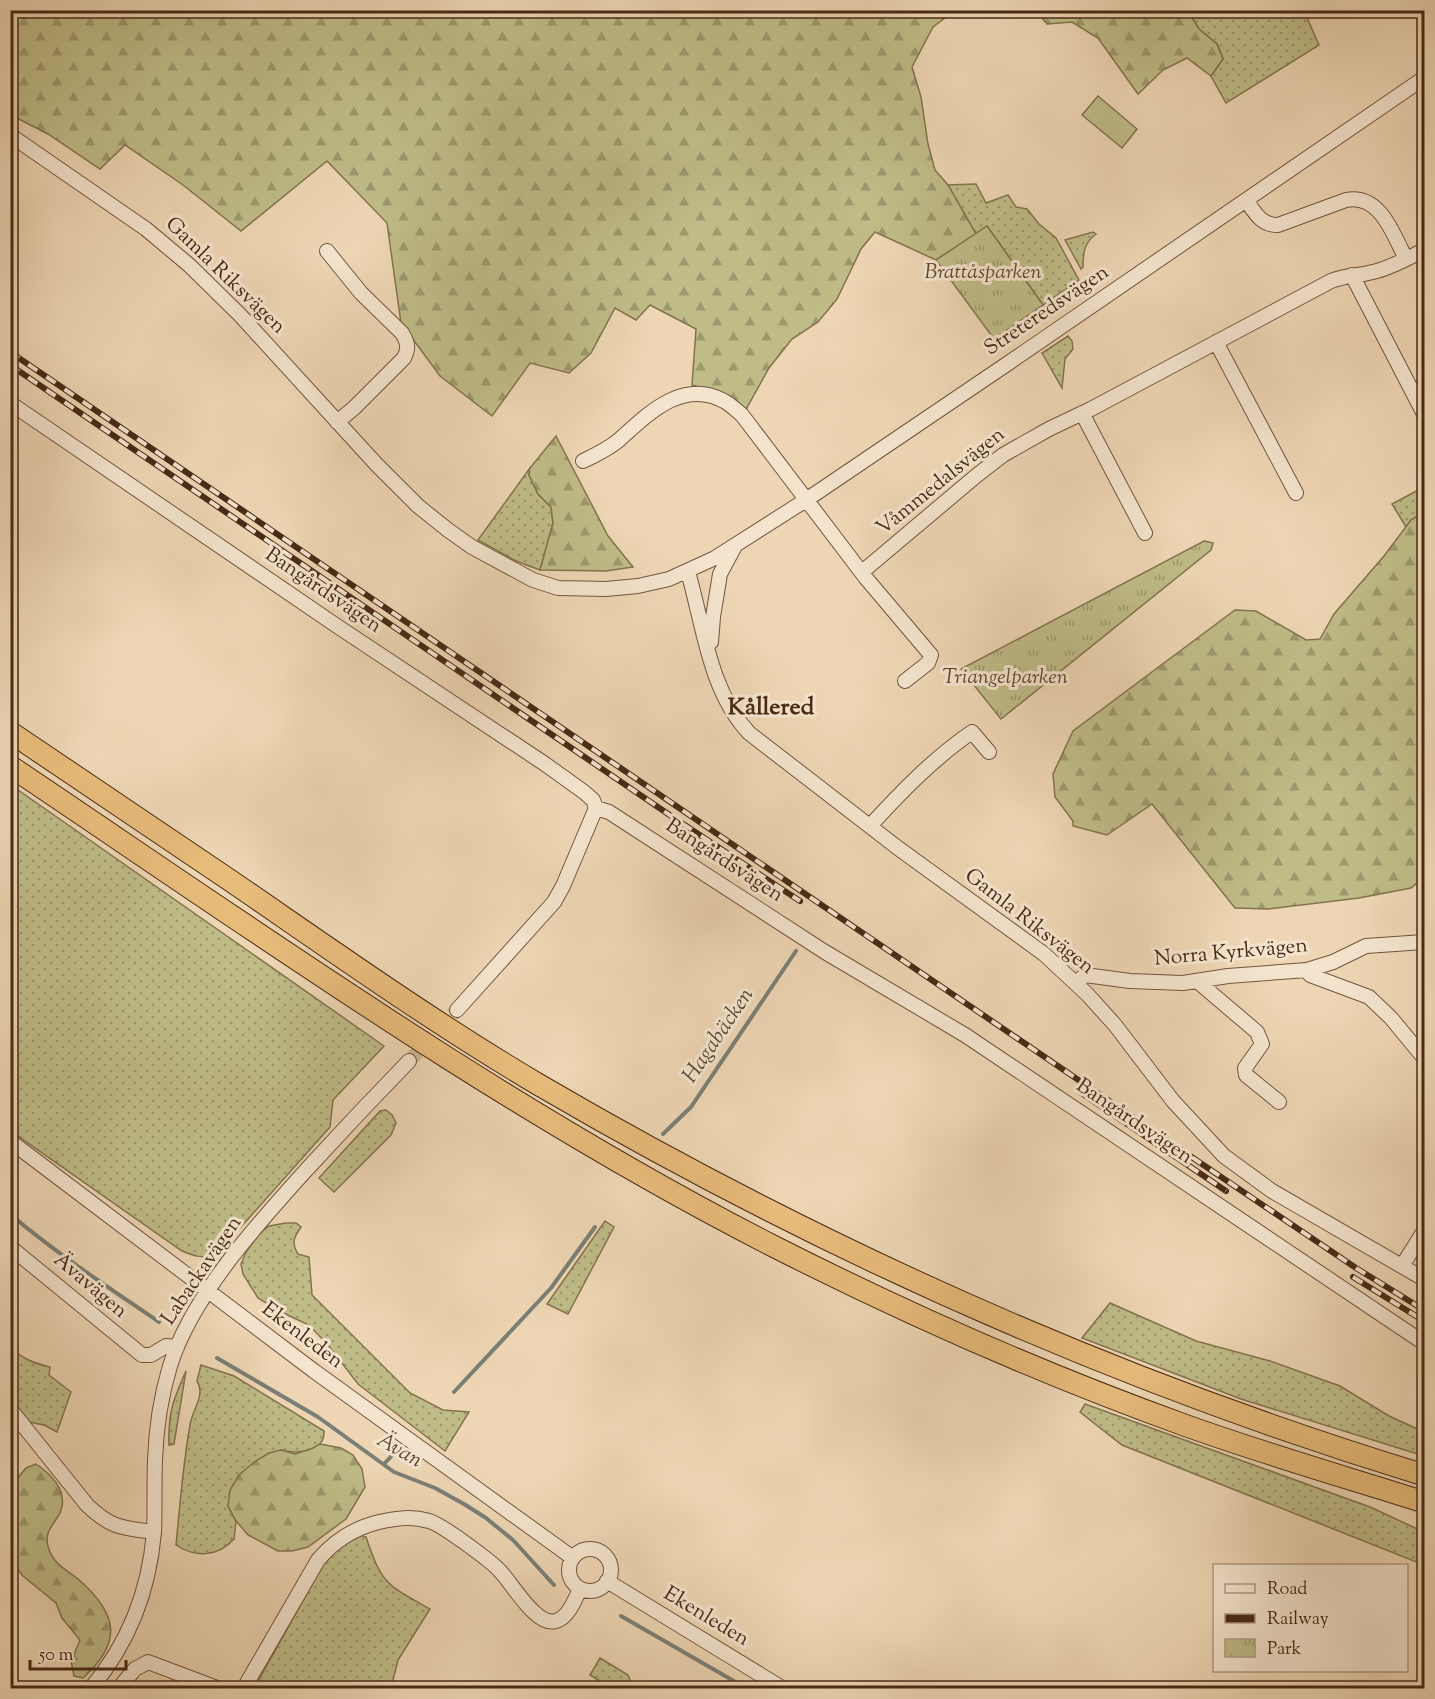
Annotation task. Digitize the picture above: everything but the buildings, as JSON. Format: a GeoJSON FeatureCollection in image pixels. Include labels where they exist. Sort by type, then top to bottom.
{"type":"FeatureCollection","features":[{"type":"Feature","properties":{"kind":"highway"},"geometry":{"type":"LineString","coordinates":[[10,732],[455,1033],[539,1085],[788,1222],[912,1281],[1032,1334],[1194,1398],[1328,1445],[1425,1475]]}},
{"type":"Feature","properties":{"kind":"highway"},"geometry":{"type":"LineString","coordinates":[[10,766],[338,988],[522,1106],[677,1195],[785,1252],[1018,1359],[1186,1426],[1425,1502]]}},
{"type":"Feature","properties":{"kind":"highway"},"geometry":{"type":"LineString","coordinates":[[1318,1469],[1425,1516]]}},
{"type":"Feature","properties":{"kind":"street","name":"Streteredsvägen"},"geometry":{"type":"LineString","coordinates":[[688,572],[715,558],[806,500],[1425,78]]}},
{"type":"Feature","properties":{"kind":"street","name":"Gamla Riksvägen"},"geometry":{"type":"LineString","coordinates":[[10,135],[146,229],[189,265],[240,315],[337,422],[418,506],[472,548],[533,580],[558,588],[606,589],[638,586],[688,572],[714,674],[730,710],[748,733],[1044,954],[1076,983],[1115,1024],[1186,1117],[1224,1156],[1272,1191],[1425,1279]]}},
{"type":"Feature","properties":{"kind":"street"},"geometry":{"type":"LineString","coordinates":[[1246,200],[1261,220],[1269,225],[1278,225],[1346,200],[1356,198],[1368,201],[1384,218],[1406,259]]}},
{"type":"Feature","properties":{"kind":"street","name":"Våmmedalsvägen"},"geometry":{"type":"LineString","coordinates":[[862,572],[1003,455],[1331,281],[1371,273],[1425,250]]}},
{"type":"Feature","properties":{"kind":"street"},"geometry":{"type":"LineString","coordinates":[[327,251],[361,293],[402,333],[407,341],[408,349],[404,358],[337,422]]}},
{"type":"Feature","properties":{"kind":"street"},"geometry":{"type":"LineString","coordinates":[[1352,275],[1425,414]]}},
{"type":"Feature","properties":{"kind":"street"},"geometry":{"type":"LineString","coordinates":[[1216,342],[1296,493]]}},
{"type":"Feature","properties":{"kind":"street"},"geometry":{"type":"LineString","coordinates":[[583,461],[604,450],[646,414],[669,400],[706,395],[725,401],[742,415],[862,572],[931,655],[928,663],[905,681]]}},
{"type":"Feature","properties":{"kind":"street","name":"Bangårdsvägen"},"geometry":{"type":"LineString","coordinates":[[10,404],[545,764],[584,792],[593,800],[596,808],[609,812],[825,952],[965,1035],[1425,1343]]}},
{"type":"Feature","properties":{"kind":"street"},"geometry":{"type":"LineString","coordinates":[[1082,413],[1145,532]]}},
{"type":"Feature","properties":{"kind":"street","name":"Gamla Riksvägen"},"geometry":{"type":"LineString","coordinates":[[709,650],[720,574],[736,544]]}},
{"type":"Feature","properties":{"kind":"street"},"geometry":{"type":"LineString","coordinates":[[870,826],[947,750],[972,732],[989,752]]}},
{"type":"Feature","properties":{"kind":"street"},"geometry":{"type":"LineString","coordinates":[[456,1010],[554,902],[596,808]]}},
{"type":"Feature","properties":{"kind":"street","name":"Norra Kyrkvägen"},"geometry":{"type":"LineString","coordinates":[[1076,983],[1085,975],[1164,983],[1307,970],[1333,962],[1366,946],[1425,942]]}},
{"type":"Feature","properties":{"kind":"street"},"geometry":{"type":"LineString","coordinates":[[1307,970],[1310,975],[1369,997],[1392,1018],[1425,1058]]}},
{"type":"Feature","properties":{"kind":"street"},"geometry":{"type":"LineString","coordinates":[[1197,981],[1257,1032],[1262,1044],[1245,1068],[1246,1075],[1279,1102]]}},
{"type":"Feature","properties":{"kind":"street","name":"Labackavägen"},"geometry":{"type":"LineString","coordinates":[[91,1689],[114,1659],[133,1624],[142,1601],[154,1532],[155,1458],[160,1412],[177,1347],[208,1292],[239,1248],[279,1200],[409,1061]]}},
{"type":"Feature","properties":{"kind":"street","name":"Ekenleden"},"geometry":{"type":"LineString","coordinates":[[10,1141],[208,1292],[573,1558]]}},
{"type":"Feature","properties":{"kind":"street"},"geometry":{"type":"LineString","coordinates":[[1402,1266],[1425,1231]]}},
{"type":"Feature","properties":{"kind":"street","name":"Ävavägen"},"geometry":{"type":"LineString","coordinates":[[10,1247],[142,1355],[152,1354],[166,1346],[177,1347]]}},
{"type":"Feature","properties":{"kind":"street"},"geometry":{"type":"LineString","coordinates":[[10,1409],[87,1505],[102,1519],[114,1526],[154,1532]]}},
{"type":"Feature","properties":{"kind":"street"},"geometry":{"type":"LineString","coordinates":[[244,1689],[318,1560],[343,1536],[368,1525],[400,1517],[432,1521],[488,1559],[537,1615],[549,1622],[558,1621],[568,1613],[580,1589]]}},
{"type":"Feature","properties":{"kind":"street"},"geometry":{"type":"LineString","coordinates":[[586,1549],[594,1549],[602,1553],[610,1564],[607,1581],[595,1590],[580,1589],[569,1575],[569,1566],[573,1558],[586,1549]]}},
{"type":"Feature","properties":{"kind":"street","name":"Ekenleden"},"geometry":{"type":"LineString","coordinates":[[607,1581],[782,1689]]}},
{"type":"Feature","properties":{"kind":"street"},"geometry":{"type":"LineString","coordinates":[[118,1689],[135,1669],[148,1662],[217,1689]]}},
{"type":"Feature","properties":{"kind":"green space"},"geometry":{"type":"Polygon","coordinates":[[[10,11],[954,11],[933,27],[912,67],[921,97],[928,144],[935,170],[948,185],[976,234],[936,260],[875,232],[861,249],[837,299],[818,322],[792,339],[769,368],[745,411],[724,394],[692,385],[696,329],[650,305],[636,320],[615,308],[591,353],[569,373],[530,363],[492,416],[440,376],[401,323],[387,223],[327,161],[241,231],[183,185],[125,145],[100,169],[48,134],[11,115],[10,11]]]}},
{"type":"Feature","properties":{"kind":"green space"},"geometry":{"type":"Polygon","coordinates":[[[1036,11],[1188,11],[1199,29],[1217,44],[1223,59],[1211,76],[1187,58],[1163,70],[1138,94],[1098,38],[1072,22],[1047,24],[1036,11]]]}},
{"type":"Feature","properties":{"kind":"green space"},"geometry":{"type":"Polygon","coordinates":[[[1188,11],[1304,11],[1319,45],[1226,103],[1211,76],[1223,59],[1217,44],[1199,29],[1188,11]]]}},
{"type":"Feature","properties":{"kind":"green space"},"geometry":{"type":"Polygon","coordinates":[[[1098,96],[1137,129],[1122,148],[1082,115],[1098,96]]]}},
{"type":"Feature","properties":{"kind":"green space"},"geometry":{"type":"Polygon","coordinates":[[[976,184],[986,203],[1008,195],[1016,207],[1027,209],[1039,224],[1056,238],[1079,280],[1043,305],[987,226],[976,234],[948,185],[976,184]]]}},
{"type":"Feature","properties":{"kind":"green space","name":"Brattåsparken"},"geometry":{"type":"Polygon","coordinates":[[[987,226],[1043,305],[994,339],[936,260],[987,226]]]}},
{"type":"Feature","properties":{"kind":"green space"},"geometry":{"type":"Polygon","coordinates":[[[1093,232],[1096,234],[1087,245],[1081,269],[1065,240],[1093,232]]]}},
{"type":"Feature","properties":{"kind":"green space"},"geometry":{"type":"Polygon","coordinates":[[[1068,336],[1072,341],[1073,349],[1065,359],[1062,388],[1042,353],[1068,336]]]}},
{"type":"Feature","properties":{"kind":"green space"},"geometry":{"type":"Polygon","coordinates":[[[556,436],[608,536],[633,567],[606,571],[540,570],[553,523],[551,507],[538,494],[529,475],[530,468],[556,436]]]}},
{"type":"Feature","properties":{"kind":"green space"},"geometry":{"type":"Polygon","coordinates":[[[530,468],[529,475],[538,494],[551,507],[553,523],[540,570],[516,561],[478,540],[530,468]]]}},
{"type":"Feature","properties":{"kind":"green space"},"geometry":{"type":"Polygon","coordinates":[[[1424,487],[1424,512],[1411,520],[1406,527],[1392,504],[1424,487]]]}},
{"type":"Feature","properties":{"kind":"green space"},"geometry":{"type":"Polygon","coordinates":[[[1424,512],[1424,877],[1411,888],[1359,898],[1268,909],[1235,908],[1152,804],[1107,835],[1073,826],[1073,821],[1055,797],[1053,774],[1073,731],[1235,610],[1256,611],[1306,640],[1320,639],[1334,614],[1384,556],[1411,520],[1424,512]]]}},
{"type":"Feature","properties":{"kind":"green space","name":"Triangelparken"},"geometry":{"type":"Polygon","coordinates":[[[1204,541],[1213,543],[1211,550],[1001,719],[961,669],[1204,541]]]}},
{"type":"Feature","properties":{"kind":"green space"},"geometry":{"type":"Polygon","coordinates":[[[11,785],[384,1046],[333,1100],[330,1127],[216,1255],[207,1257],[182,1251],[11,1131],[11,785]]]}},
{"type":"Feature","properties":{"kind":"green space"},"geometry":{"type":"Polygon","coordinates":[[[386,1110],[396,1123],[391,1135],[334,1192],[319,1178],[380,1111],[386,1110]]]}},
{"type":"Feature","properties":{"kind":"green space"},"geometry":{"type":"Polygon","coordinates":[[[605,1221],[614,1227],[568,1314],[547,1304],[605,1221]]]}},
{"type":"Feature","properties":{"kind":"green space"},"geometry":{"type":"Polygon","coordinates":[[[296,1223],[301,1227],[294,1243],[298,1254],[309,1257],[312,1295],[410,1393],[443,1410],[469,1412],[445,1451],[358,1384],[328,1345],[309,1325],[258,1298],[243,1274],[241,1264],[246,1252],[260,1233],[269,1226],[296,1223]]]}},
{"type":"Feature","properties":{"kind":"green space"},"geometry":{"type":"Polygon","coordinates":[[[1110,1303],[1196,1341],[1270,1361],[1340,1386],[1389,1416],[1424,1432],[1424,1456],[1241,1399],[1082,1338],[1110,1303]]]}},
{"type":"Feature","properties":{"kind":"green space"},"geometry":{"type":"Polygon","coordinates":[[[10,1347],[28,1360],[50,1367],[49,1375],[71,1392],[57,1432],[44,1425],[29,1422],[11,1401],[10,1347]]]}},
{"type":"Feature","properties":{"kind":"green space"},"geometry":{"type":"Polygon","coordinates":[[[201,1365],[234,1376],[324,1431],[320,1444],[315,1448],[301,1452],[281,1450],[228,1506],[236,1521],[234,1539],[221,1549],[206,1554],[191,1552],[176,1545],[185,1455],[191,1419],[200,1392],[197,1381],[201,1365]]]}},
{"type":"Feature","properties":{"kind":"green space"},"geometry":{"type":"Polygon","coordinates":[[[186,1371],[174,1444],[169,1445],[172,1407],[186,1371]]]}},
{"type":"Feature","properties":{"kind":"green space"},"geometry":{"type":"Polygon","coordinates":[[[1085,1404],[1370,1507],[1424,1532],[1424,1565],[1122,1445],[1080,1412],[1085,1404]]]}},
{"type":"Feature","properties":{"kind":"green space"},"geometry":{"type":"Polygon","coordinates":[[[320,1444],[341,1448],[353,1455],[362,1469],[365,1487],[346,1519],[308,1547],[292,1551],[278,1551],[248,1535],[236,1521],[228,1506],[230,1490],[239,1475],[269,1453],[281,1450],[295,1454],[320,1444]]]}},
{"type":"Feature","properties":{"kind":"green space"},"geometry":{"type":"Polygon","coordinates":[[[36,1464],[48,1473],[61,1491],[60,1513],[47,1536],[50,1552],[60,1565],[91,1591],[108,1616],[110,1639],[105,1652],[83,1678],[74,1676],[71,1661],[80,1640],[62,1618],[56,1603],[23,1576],[11,1556],[11,1486],[26,1468],[36,1464]]]}},
{"type":"Feature","properties":{"kind":"green space"},"geometry":{"type":"Polygon","coordinates":[[[359,1535],[366,1537],[377,1565],[388,1582],[430,1609],[398,1660],[391,1688],[256,1688],[324,1563],[333,1552],[359,1535]]]}},
{"type":"Feature","properties":{"kind":"green space"},"geometry":{"type":"Polygon","coordinates":[[[600,1658],[628,1675],[630,1680],[627,1688],[611,1688],[590,1675],[600,1658]]]}},
{"type":"Feature","properties":{"kind":"waterway","name":"Hagabäcken"},"geometry":{"type":"LineString","coordinates":[[663,1134],[691,1107],[796,951]]}},
{"type":"Feature","properties":{"kind":"waterway","name":"Ävan"},"geometry":{"type":"LineString","coordinates":[[10,1214],[64,1257],[159,1322]]}},
{"type":"Feature","properties":{"kind":"waterway","name":"Hagabäcken"},"geometry":{"type":"LineString","coordinates":[[454,1392],[551,1288],[595,1227]]}},
{"type":"Feature","properties":{"kind":"waterway","name":"Ävan"},"geometry":{"type":"LineString","coordinates":[[217,1358],[318,1417],[394,1472],[435,1488],[486,1518],[513,1540],[554,1585]]}},
{"type":"Feature","properties":{"kind":"waterway"},"geometry":{"type":"LineString","coordinates":[[384,1464],[398,1449]]}},
{"type":"Feature","properties":{"kind":"waterway","name":"Ävan"},"geometry":{"type":"LineString","coordinates":[[621,1616],[746,1688]]}},
{"type":"Feature","properties":{"kind":"tunnel"},"geometry":{"type":"LineString","coordinates":[[409,1061],[457,1010]]}},
{"type":"Feature","properties":{"kind":"railway"},"geometry":{"type":"LineString","coordinates":[[10,352],[1165,1139],[1356,1268],[1424,1310]]}},
{"type":"Feature","properties":{"kind":"railway"},"geometry":{"type":"LineString","coordinates":[[10,365],[674,818],[800,901]]}},
{"type":"Feature","properties":{"kind":"railway"},"geometry":{"type":"LineString","coordinates":[[1080,1092],[1226,1191]]}},
{"type":"Feature","properties":{"kind":"railway"},"geometry":{"type":"LineString","coordinates":[[1353,1277],[1424,1321]]}},
{"type":"Feature","properties":{"kind":"district","name":"Kållered"},"geometry":{"type":"Point","coordinates":[771,708]}}]}
